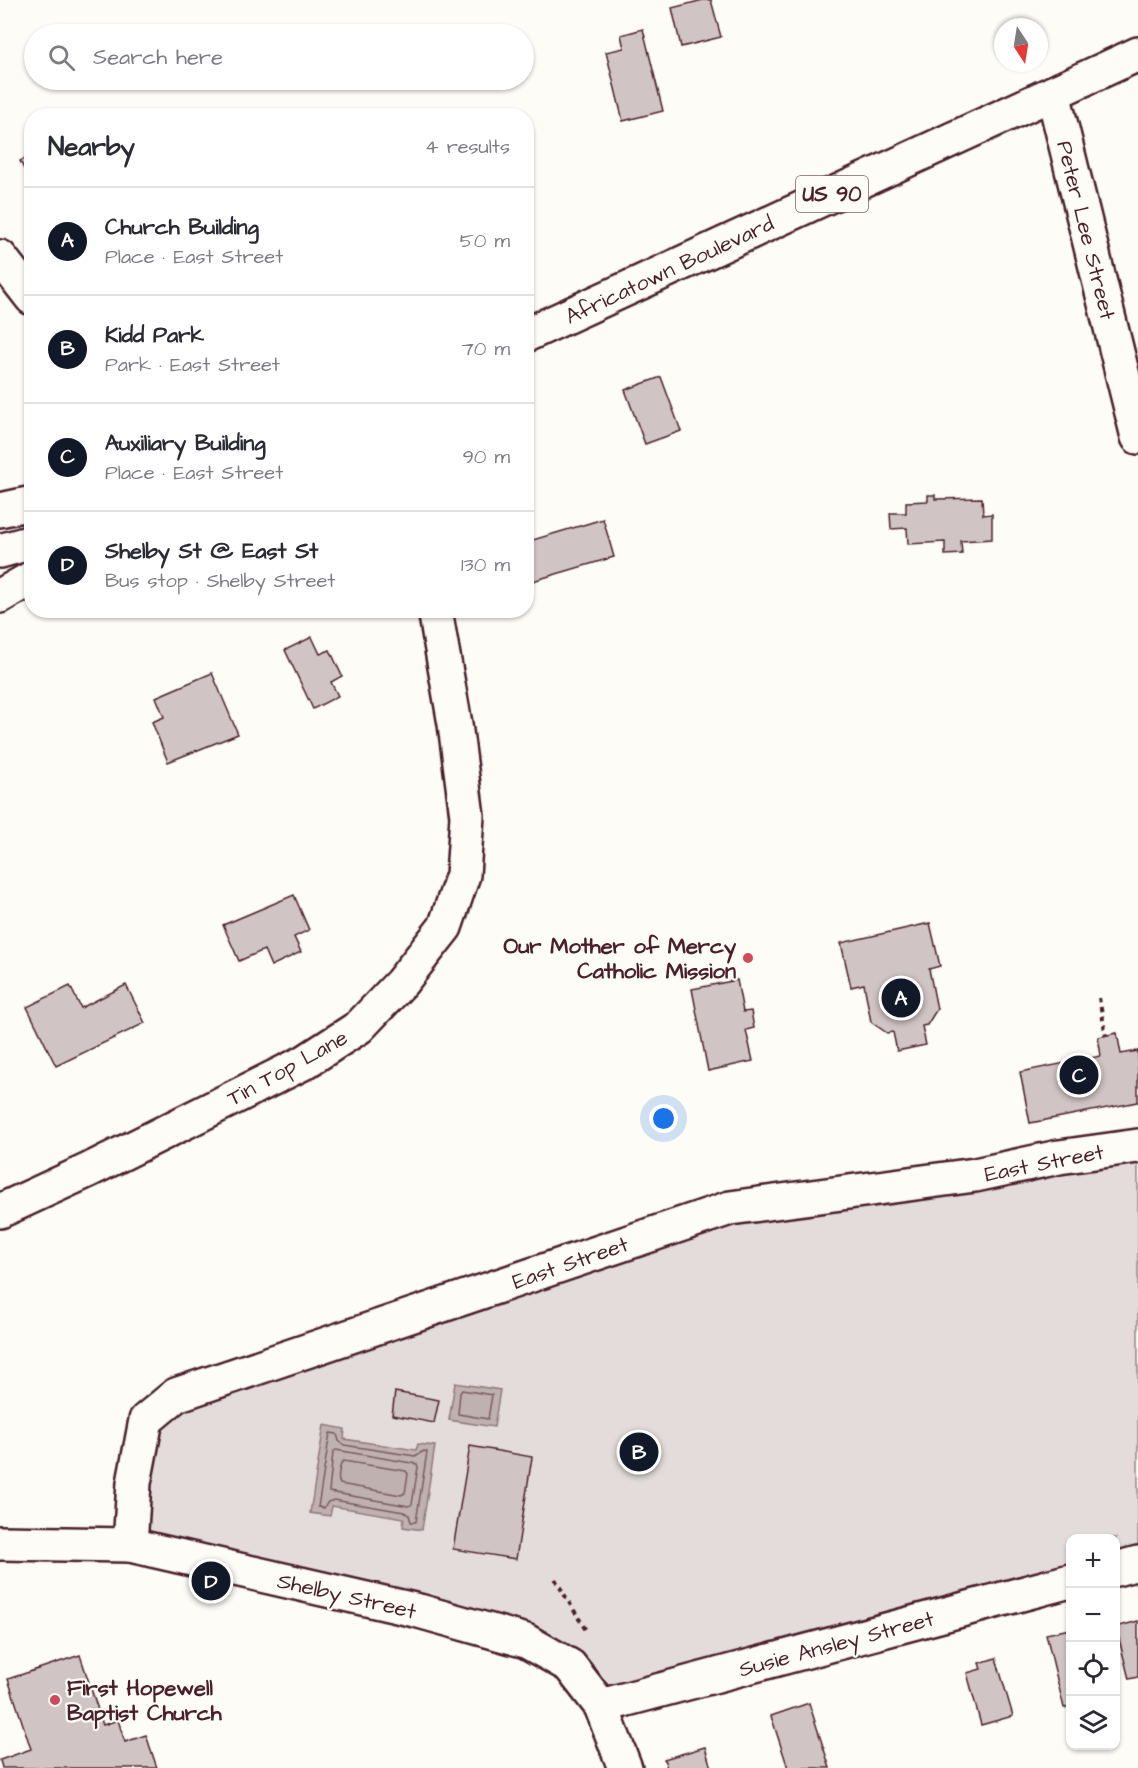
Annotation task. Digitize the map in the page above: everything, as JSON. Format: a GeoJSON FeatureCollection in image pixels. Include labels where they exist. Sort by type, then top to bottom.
{"type":"FeatureCollection","features":[{"type":"Feature","properties":{"kind":"street","name":"Africatown Boulevard"},"geometry":{"type":"LineString","coordinates":[[534,331],[1138,54]]}},
{"type":"Feature","properties":{"kind":"street","name":"Peter Lee Street"},"geometry":{"type":"LineString","coordinates":[[1053,93],[1138,437]]}},
{"type":"Feature","properties":{"kind":"street"},"geometry":{"type":"LineString","coordinates":[[0,257],[24,288]]}},
{"type":"Feature","properties":{"kind":"street"},"geometry":{"type":"LineString","coordinates":[[0,510],[24,505]]}},
{"type":"Feature","properties":{"kind":"street"},"geometry":{"type":"LineString","coordinates":[[0,551],[24,544]]}},
{"type":"Feature","properties":{"kind":"street"},"geometry":{"type":"LineString","coordinates":[[0,596],[24,582]]}},
{"type":"Feature","properties":{"kind":"street","name":"Tin Top Lane"},"geometry":{"type":"LineString","coordinates":[[0,1211],[89,1170],[305,1062],[359,1027],[401,983],[445,927],[463,874],[467,816],[455,724],[432,618]]}},
{"type":"Feature","properties":{"kind":"street","name":"East Street"},"geometry":{"type":"LineString","coordinates":[[130,1545],[134,1484],[147,1420],[176,1395],[730,1208],[975,1175],[1059,1157],[1138,1146]]}},
{"type":"Feature","properties":{"kind":"street","name":"Shelby Street"},"geometry":{"type":"LineString","coordinates":[[0,1543],[130,1545],[419,1611],[526,1641],[570,1666],[601,1706],[625,1768]]}},
{"type":"Feature","properties":{"kind":"street"},"geometry":{"type":"LineString","coordinates":[[1120,1568],[1138,1563]]}},
{"type":"Feature","properties":{"kind":"street","name":"Susie Ansley Street"},"geometry":{"type":"LineString","coordinates":[[601,1706],[1066,1582]]}},
{"type":"Feature","properties":{"kind":"path"},"geometry":{"type":"LineString","coordinates":[[1098,998],[1106,1036]]}},
{"type":"Feature","properties":{"kind":"path"},"geometry":{"type":"LineString","coordinates":[[555,1578],[587,1632]]}},
{"type":"Feature","properties":{"kind":"shaded area"},"geometry":{"type":"Polygon","coordinates":[[[1138,1146],[1138,1563],[1120,1568],[1120,1534],[1066,1534],[1066,1582],[601,1706],[570,1666],[130,1545],[146,1420],[730,1208],[1138,1146]]]}},
{"type":"Feature","properties":{"kind":"water"},"geometry":{"type":"Polygon","coordinates":[[[455,1383],[500,1390],[494,1427],[449,1420],[455,1383]]]}},
{"type":"Feature","properties":{"kind":"water"},"geometry":{"type":"Polygon","coordinates":[[[324,1425],[345,1429],[344,1439],[416,1450],[418,1444],[435,1446],[422,1530],[403,1527],[404,1518],[332,1506],[330,1516],[310,1513],[324,1425]]]}},
{"type":"Feature","properties":{"kind":"building"},"geometry":{"type":"Polygon","coordinates":[[[711,0],[721,37],[681,47],[672,8],[711,0]]]}},
{"type":"Feature","properties":{"kind":"building"},"geometry":{"type":"Polygon","coordinates":[[[643,29],[663,111],[623,121],[606,52],[624,48],[621,35],[643,29]]]}},
{"type":"Feature","properties":{"kind":"building"},"geometry":{"type":"Polygon","coordinates":[[[661,377],[681,431],[645,444],[625,390],[661,377]]]}},
{"type":"Feature","properties":{"kind":"building"},"geometry":{"type":"Polygon","coordinates":[[[928,495],[935,495],[935,499],[982,498],[983,515],[992,514],[992,539],[961,541],[962,554],[945,555],[945,542],[908,544],[907,528],[891,529],[890,513],[906,513],[906,502],[928,501],[928,495]]]}},
{"type":"Feature","properties":{"kind":"building"},"geometry":{"type":"Polygon","coordinates":[[[603,519],[614,557],[534,581],[534,540],[603,519]]]}},
{"type":"Feature","properties":{"kind":"building"},"geometry":{"type":"Polygon","coordinates":[[[312,637],[320,654],[330,650],[342,676],[331,682],[338,696],[313,709],[285,650],[312,637]]]}},
{"type":"Feature","properties":{"kind":"building"},"geometry":{"type":"Polygon","coordinates":[[[212,673],[238,734],[168,762],[152,722],[164,717],[156,697],[212,673]]]}},
{"type":"Feature","properties":{"kind":"building"},"geometry":{"type":"Polygon","coordinates":[[[294,895],[309,930],[294,937],[301,952],[271,966],[264,950],[239,961],[223,925],[294,895]]]}},
{"type":"Feature","properties":{"kind":"building"},"geometry":{"type":"Polygon","coordinates":[[[930,923],[940,966],[929,969],[937,1009],[927,1025],[922,1026],[926,1045],[897,1051],[893,1032],[887,1033],[871,1022],[864,984],[851,987],[841,943],[930,923]]]}},
{"type":"Feature","properties":{"kind":"building"},"geometry":{"type":"Polygon","coordinates":[[[737,980],[743,1012],[751,1011],[754,1028],[746,1030],[753,1061],[708,1071],[692,989],[737,980]]]}},
{"type":"Feature","properties":{"kind":"building"},"geometry":{"type":"Polygon","coordinates":[[[126,985],[145,1023],[56,1066],[27,1007],[70,986],[81,1008],[126,985]]]}},
{"type":"Feature","properties":{"kind":"building"},"geometry":{"type":"Polygon","coordinates":[[[1117,1033],[1121,1054],[1138,1051],[1138,1102],[1030,1123],[1020,1072],[1101,1056],[1098,1037],[1117,1033]]]}},
{"type":"Feature","properties":{"kind":"building"},"geometry":{"type":"Polygon","coordinates":[[[395,1392],[439,1400],[434,1423],[392,1415],[395,1392]]]}},
{"type":"Feature","properties":{"kind":"building"},"geometry":{"type":"Polygon","coordinates":[[[470,1446],[532,1457],[516,1559],[453,1549],[470,1446]]]}},
{"type":"Feature","properties":{"kind":"building"},"geometry":{"type":"Polygon","coordinates":[[[1138,1621],[1138,1677],[1129,1679],[1120,1643],[1120,1626],[1138,1621]]]}},
{"type":"Feature","properties":{"kind":"building"},"geometry":{"type":"Polygon","coordinates":[[[1066,1630],[1066,1708],[1064,1708],[1046,1634],[1066,1630]]]}},
{"type":"Feature","properties":{"kind":"building","name":"First Hopewell Baptist Church"},"geometry":{"type":"Polygon","coordinates":[[[80,1655],[103,1725],[118,1720],[125,1742],[146,1735],[157,1768],[2,1768],[0,1760],[31,1749],[8,1679],[80,1655]]]}},
{"type":"Feature","properties":{"kind":"building"},"geometry":{"type":"Polygon","coordinates":[[[996,1658],[1013,1716],[981,1725],[967,1673],[981,1669],[979,1663],[996,1658]]]}},
{"type":"Feature","properties":{"kind":"building"},"geometry":{"type":"Polygon","coordinates":[[[809,1703],[830,1768],[788,1768],[771,1716],[809,1703]]]}},
{"type":"Feature","properties":{"kind":"building"},"geometry":{"type":"Polygon","coordinates":[[[705,1747],[711,1768],[667,1768],[664,1759],[705,1747]]]}},
{"type":"Feature","properties":{"kind":"place","name":"Our Mother of Mercy Catholic Mission"},"geometry":{"type":"Point","coordinates":[748,958]}},
{"type":"Feature","properties":{"kind":"place","name":"Church Building"},"geometry":{"type":"Point","coordinates":[901,998]}},
{"type":"Feature","properties":{"kind":"place","name":"Auxiliary Building"},"geometry":{"type":"Point","coordinates":[1079,1075]}},
{"type":"Feature","properties":{"kind":"place","name":"Kidd Park"},"geometry":{"type":"Point","coordinates":[639,1452]}},
{"type":"Feature","properties":{"kind":"place","name":"Shelby St @ East St"},"geometry":{"type":"Point","coordinates":[211,1581]}},
{"type":"Feature","properties":{"kind":"place","name":"First Hopewell Baptist Church"},"geometry":{"type":"Point","coordinates":[55,1700]}}]}
